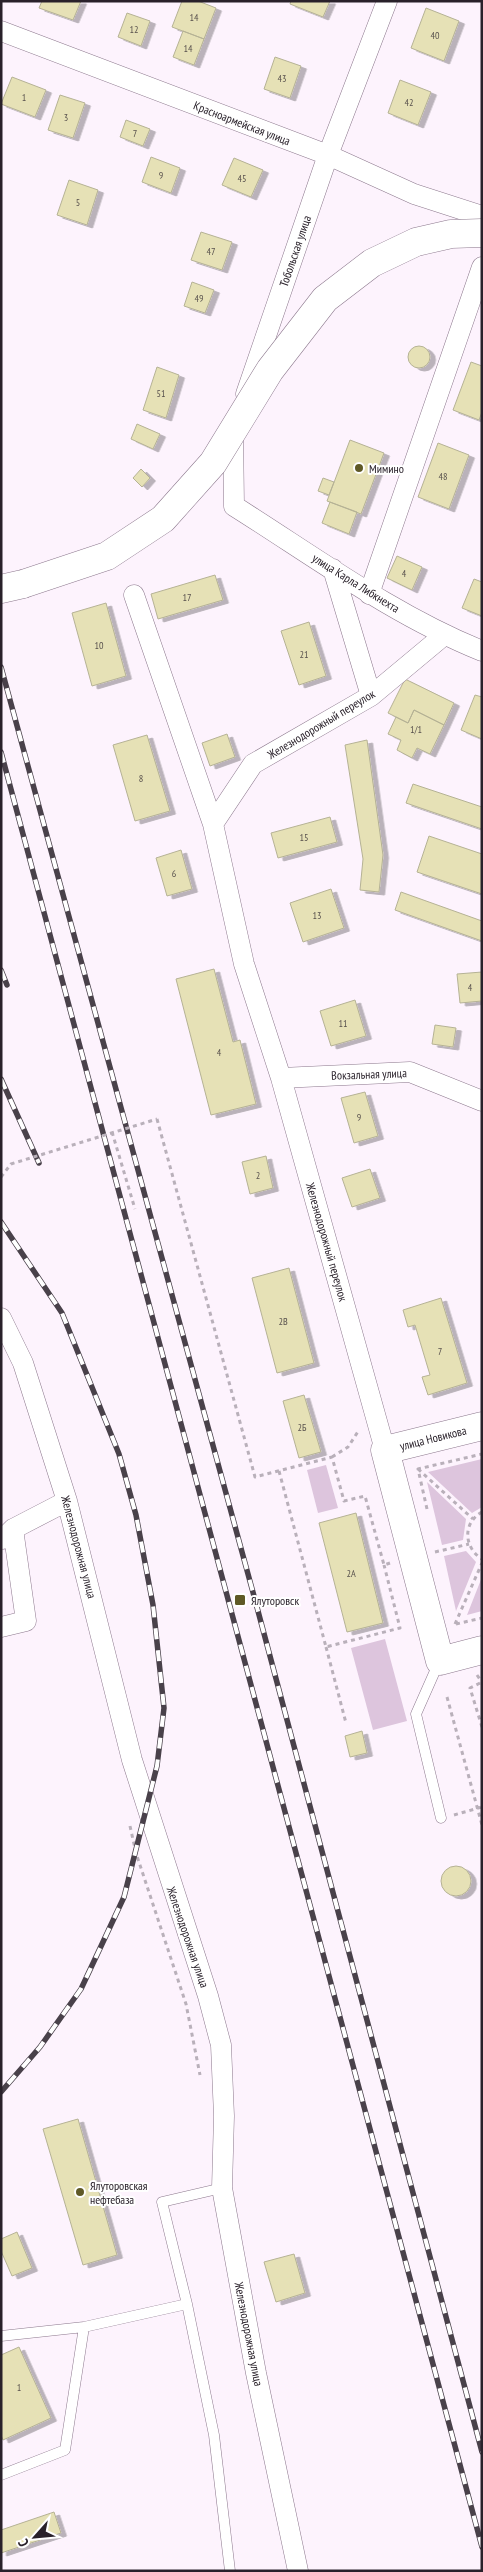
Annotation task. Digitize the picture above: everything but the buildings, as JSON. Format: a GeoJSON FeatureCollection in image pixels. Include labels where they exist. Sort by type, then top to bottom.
{"type":"FeatureCollection","features":[{"type":"Feature","properties":{"kind":"street","name":"Тобольская улица"},"geometry":{"type":"LineString","coordinates":[[234,506],[232,435],[328,155],[388,1]]}},
{"type":"Feature","properties":{"kind":"street","name":"Красноармейская улица"},"geometry":{"type":"LineString","coordinates":[[1,32],[328,155],[414,194],[482,216]]}},
{"type":"Feature","properties":{"kind":"street"},"geometry":{"type":"LineString","coordinates":[[1,589],[107,556],[163,519],[213,463],[270,370],[325,299],[372,263],[416,242],[451,234],[482,233]]}},
{"type":"Feature","properties":{"kind":"street"},"geometry":{"type":"LineString","coordinates":[[369,594],[482,267]]}},
{"type":"Feature","properties":{"kind":"street","name":"улица Карла Либкнехта"},"geometry":{"type":"LineString","coordinates":[[234,506],[333,568],[369,594],[443,636],[482,651]]}},
{"type":"Feature","properties":{"kind":"street"},"geometry":{"type":"LineString","coordinates":[[333,568],[372,696]]}},
{"type":"Feature","properties":{"kind":"street","name":"Железнодорожный переулок"},"geometry":{"type":"LineString","coordinates":[[134,595],[212,824],[244,964],[281,1078],[385,1450],[432,1553],[440,1661]]}},
{"type":"Feature","properties":{"kind":"street","name":"Железнодорожный переулок"},"geometry":{"type":"LineString","coordinates":[[212,824],[253,764],[372,696],[443,636]]}},
{"type":"Feature","properties":{"kind":"street","name":"Вокзальная улица"},"geometry":{"type":"LineString","coordinates":[[281,1078],[410,1072],[482,1101]]}},
{"type":"Feature","properties":{"kind":"street","name":"Железнодорожная улица"},"geometry":{"type":"LineString","coordinates":[[1,1318],[23,1363],[67,1501],[132,1760],[208,1996],[221,2045],[224,2116],[222,2188],[256,2373],[298,2571]]}},
{"type":"Feature","properties":{"kind":"street","name":"улица Новикова"},"geometry":{"type":"LineString","coordinates":[[385,1450],[482,1426]]}},
{"type":"Feature","properties":{"kind":"street"},"geometry":{"type":"LineString","coordinates":[[1,1627],[26,1621],[7,1535],[67,1501]]}},
{"type":"Feature","properties":{"kind":"street"},"geometry":{"type":"LineString","coordinates":[[440,1661],[482,1650]]}},
{"type":"Feature","properties":{"kind":"lane"},"geometry":{"type":"LineString","coordinates":[[440,1661],[416,1714],[441,1818]]}},
{"type":"Feature","properties":{"kind":"lane"},"geometry":{"type":"LineString","coordinates":[[222,2188],[162,2202],[187,2304],[214,2435],[230,2571]]}},
{"type":"Feature","properties":{"kind":"lane"},"geometry":{"type":"LineString","coordinates":[[1,2336],[84,2328],[187,2304]]}},
{"type":"Feature","properties":{"kind":"lane"},"geometry":{"type":"LineString","coordinates":[[1,2475],[65,2450],[84,2328]]}},
{"type":"Feature","properties":{"kind":"path"},"geometry":{"type":"LineString","coordinates":[[1,1177],[11,1164],[157,1119],[255,1477],[332,1457],[344,1501],[365,1496],[400,1628],[326,1647]]}},
{"type":"Feature","properties":{"kind":"path"},"geometry":{"type":"LineString","coordinates":[[112,1132],[135,1209]]}},
{"type":"Feature","properties":{"kind":"path"},"geometry":{"type":"LineString","coordinates":[[418,1469],[482,1454]]}},
{"type":"Feature","properties":{"kind":"path"},"geometry":{"type":"LineString","coordinates":[[418,1469],[429,1515]]}},
{"type":"Feature","properties":{"kind":"path"},"geometry":{"type":"LineString","coordinates":[[418,1469],[473,1519]]}},
{"type":"Feature","properties":{"kind":"path"},"geometry":{"type":"LineString","coordinates":[[279,1471],[346,1723]]}},
{"type":"Feature","properties":{"kind":"path"},"geometry":{"type":"LineString","coordinates":[[482,1512],[473,1519],[469,1527],[469,1544],[472,1551],[482,1559]]}},
{"type":"Feature","properties":{"kind":"path"},"geometry":{"type":"LineString","coordinates":[[384,1565],[469,1544]]}},
{"type":"Feature","properties":{"kind":"path"},"geometry":{"type":"LineString","coordinates":[[455,1624],[482,1563]]}},
{"type":"Feature","properties":{"kind":"path"},"geometry":{"type":"LineString","coordinates":[[453,1615],[455,1624]]}},
{"type":"Feature","properties":{"kind":"path"},"geometry":{"type":"LineString","coordinates":[[455,1624],[482,1618]]}},
{"type":"Feature","properties":{"kind":"path"},"geometry":{"type":"LineString","coordinates":[[480,1683],[470,1688],[482,1727]]}},
{"type":"Feature","properties":{"kind":"path"},"geometry":{"type":"LineString","coordinates":[[447,1696],[482,1826]]}},
{"type":"Feature","properties":{"kind":"path"},"geometry":{"type":"LineString","coordinates":[[441,1818],[482,1807]]}},
{"type":"Feature","properties":{"kind":"path"},"geometry":{"type":"LineString","coordinates":[[130,1824],[136,1852],[186,2004],[201,2079]]}},
{"type":"Feature","properties":{"kind":"shaded area"},"geometry":{"type":"Polygon","coordinates":[[[482,1459],[482,1507],[472,1513],[428,1472],[482,1459]]]}},
{"type":"Feature","properties":{"kind":"shaded area"},"geometry":{"type":"Polygon","coordinates":[[[326,1465],[338,1508],[318,1513],[307,1470],[326,1465]]]}},
{"type":"Feature","properties":{"kind":"shaded area"},"geometry":{"type":"Polygon","coordinates":[[[427,1482],[466,1519],[463,1540],[442,1545],[427,1482]]]}},
{"type":"Feature","properties":{"kind":"shaded area"},"geometry":{"type":"Polygon","coordinates":[[[466,1551],[476,1562],[456,1611],[444,1556],[466,1551]]]}},
{"type":"Feature","properties":{"kind":"shaded area"},"geometry":{"type":"Polygon","coordinates":[[[482,1577],[482,1611],[467,1615],[482,1577]]]}},
{"type":"Feature","properties":{"kind":"shaded area"},"geometry":{"type":"Polygon","coordinates":[[[385,1639],[407,1721],[373,1730],[351,1648],[385,1639]]]}},
{"type":"Feature","properties":{"kind":"railway"},"geometry":{"type":"LineString","coordinates":[[1,667],[254,1596],[482,2452]]}},
{"type":"Feature","properties":{"kind":"railway"},"geometry":{"type":"LineString","coordinates":[[1,752],[482,2547]]}},
{"type":"Feature","properties":{"kind":"railway"},"geometry":{"type":"LineString","coordinates":[[1,970],[7,985]]}},
{"type":"Feature","properties":{"kind":"railway"},"geometry":{"type":"LineString","coordinates":[[1,1079],[39,1163]]}},
{"type":"Feature","properties":{"kind":"railway"},"geometry":{"type":"LineString","coordinates":[[1,1222],[62,1313],[119,1454],[136,1515],[153,1605],[164,1708],[157,1766],[124,1897],[81,1989],[40,2047],[1,2092]]}},
{"type":"Feature","properties":{"kind":"place","name":"Мимино"},"geometry":{"type":"Point","coordinates":[359,468]}},
{"type":"Feature","properties":{"kind":"place","name":"Ялуторовск"},"geometry":{"type":"Point","coordinates":[240,1600]}},
{"type":"Feature","properties":{"kind":"place","name":"Ялуторовская нефтебаза"},"geometry":{"type":"Point","coordinates":[80,2192]}}]}
